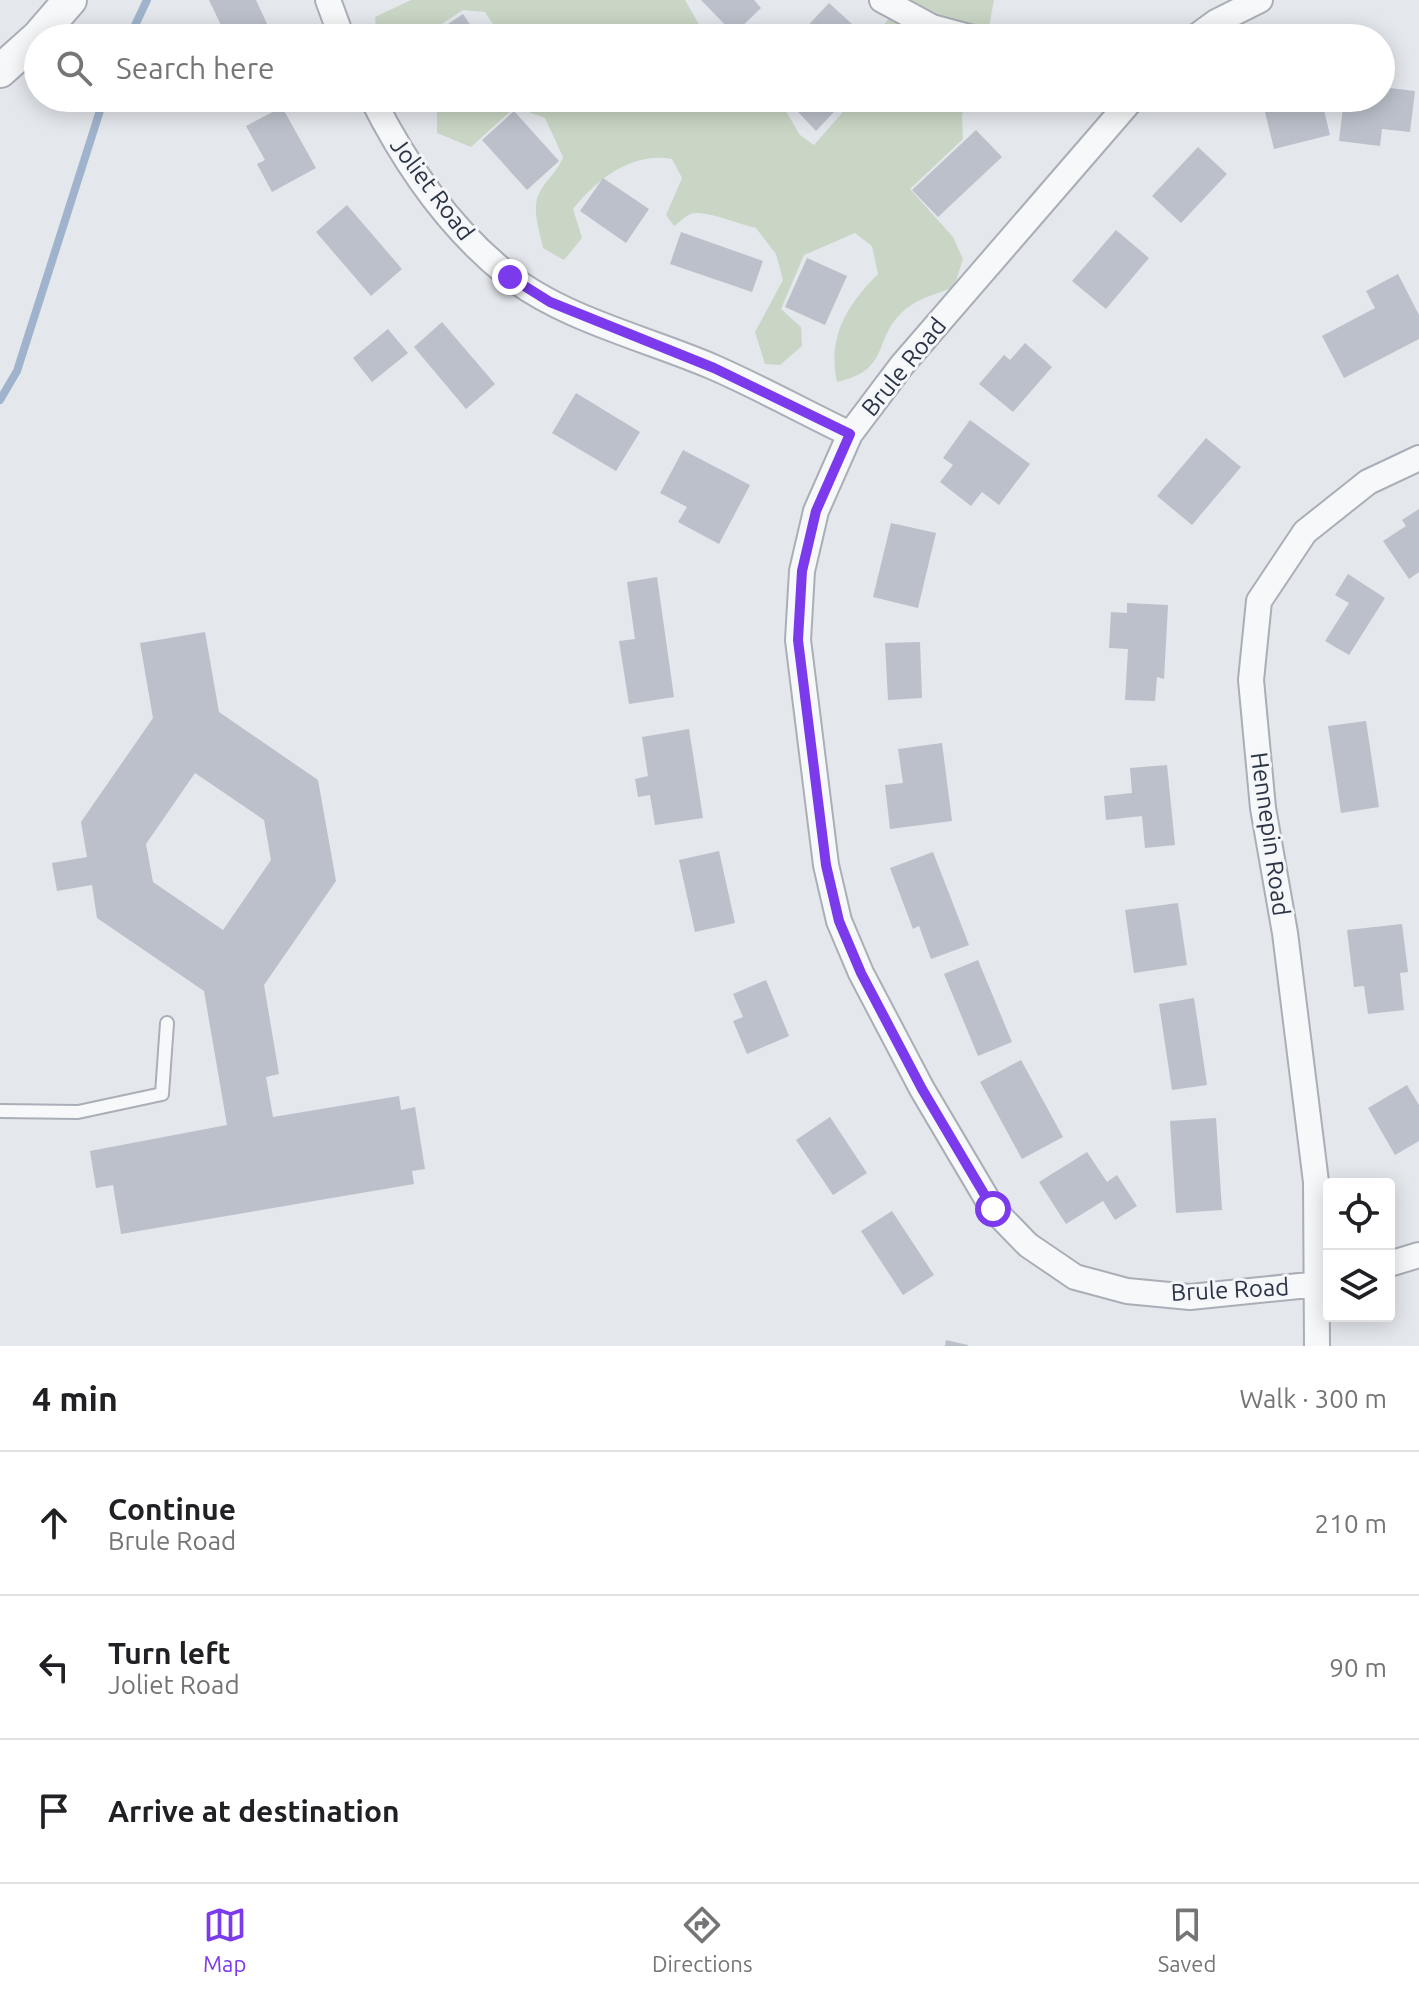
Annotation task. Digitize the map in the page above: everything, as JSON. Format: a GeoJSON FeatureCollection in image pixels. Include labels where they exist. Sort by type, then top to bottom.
{"type":"FeatureCollection","features":[{"type":"Feature","properties":{"kind":"street"},"geometry":{"type":"LineString","coordinates":[[49,24],[70,0]]}},
{"type":"Feature","properties":{"kind":"street"},"geometry":{"type":"LineString","coordinates":[[328,0],[337,24]]}},
{"type":"Feature","properties":{"kind":"street"},"geometry":{"type":"LineString","coordinates":[[882,0],[926,24]]}},
{"type":"Feature","properties":{"kind":"street"},"geometry":{"type":"LineString","coordinates":[[1213,24],[1260,0]]}},
{"type":"Feature","properties":{"kind":"street"},"geometry":{"type":"LineString","coordinates":[[0,71],[24,50]]}},
{"type":"Feature","properties":{"kind":"street","name":"Joliet Road"},"geometry":{"type":"LineString","coordinates":[[379,112],[447,216],[510,277],[550,302],[714,368],[850,434]]}},
{"type":"Feature","properties":{"kind":"street","name":"Brule Road"},"geometry":{"type":"LineString","coordinates":[[1121,112],[902,365],[850,434],[816,511],[802,571],[798,640],[810,757],[826,865],[839,921],[861,973],[922,1089],[993,1209],[1028,1245],[1075,1277],[1127,1291],[1190,1297],[1323,1284]]}},
{"type":"Feature","properties":{"kind":"street","name":"Hennepin Road"},"geometry":{"type":"LineString","coordinates":[[1323,1271],[1316,1182],[1285,933],[1263,808],[1251,680],[1259,601],[1305,532],[1368,482],[1419,458]]}},
{"type":"Feature","properties":{"kind":"street"},"geometry":{"type":"LineString","coordinates":[[1395,1262],[1419,1255]]}},
{"type":"Feature","properties":{"kind":"street","name":"Hennepin Road"},"geometry":{"type":"LineString","coordinates":[[1317,1346],[1323,1293]]}},
{"type":"Feature","properties":{"kind":"lane"},"geometry":{"type":"LineString","coordinates":[[0,1111],[78,1112],[162,1094],[167,1023]]}},
{"type":"Feature","properties":{"kind":"green space"},"geometry":{"type":"Polygon","coordinates":[[[411,0],[685,0],[699,24],[493,24],[485,12],[463,10],[442,24],[376,24],[375,17],[411,0]]]}},
{"type":"Feature","properties":{"kind":"green space"},"geometry":{"type":"Polygon","coordinates":[[[903,0],[994,0],[990,24],[885,24],[903,0]]]}},
{"type":"Feature","properties":{"kind":"green space"},"geometry":{"type":"Polygon","coordinates":[[[437,112],[510,112],[471,147],[437,133],[437,112]]]}},
{"type":"Feature","properties":{"kind":"green space"},"geometry":{"type":"Polygon","coordinates":[[[529,112],[786,112],[800,135],[814,145],[843,112],[963,112],[963,139],[910,189],[953,237],[963,259],[954,287],[907,308],[888,330],[880,351],[867,369],[837,382],[837,336],[849,310],[878,274],[872,246],[855,233],[804,255],[781,309],[801,327],[802,346],[780,365],[765,364],[755,332],[783,280],[776,254],[756,228],[713,215],[691,214],[674,226],[666,215],[682,178],[672,159],[643,159],[604,178],[573,209],[582,238],[564,260],[543,248],[536,202],[563,157],[545,118],[529,112]]]}},
{"type":"Feature","properties":{"kind":"building"},"geometry":{"type":"Polygon","coordinates":[[[209,0],[256,0],[267,24],[220,24],[209,0]]]}},
{"type":"Feature","properties":{"kind":"building"},"geometry":{"type":"Polygon","coordinates":[[[701,0],[754,0],[761,8],[744,24],[724,24],[701,0]]]}},
{"type":"Feature","properties":{"kind":"building"},"geometry":{"type":"Polygon","coordinates":[[[829,3],[852,24],[809,24],[829,3]]]}},
{"type":"Feature","properties":{"kind":"building"},"geometry":{"type":"Polygon","coordinates":[[[463,14],[470,24],[448,24],[463,14]]]}},
{"type":"Feature","properties":{"kind":"building"},"geometry":{"type":"Polygon","coordinates":[[[1395,89],[1415,91],[1410,132],[1382,129],[1380,146],[1339,141],[1342,112],[1395,112],[1395,89]]]}},
{"type":"Feature","properties":{"kind":"building"},"geometry":{"type":"Polygon","coordinates":[[[273,112],[285,112],[316,168],[272,192],[257,164],[265,160],[246,126],[273,112]]]}},
{"type":"Feature","properties":{"kind":"building"},"geometry":{"type":"Polygon","coordinates":[[[515,112],[559,161],[527,190],[482,140],[515,112]]]}},
{"type":"Feature","properties":{"kind":"building"},"geometry":{"type":"Polygon","coordinates":[[[798,112],[834,112],[816,131],[798,112]]]}},
{"type":"Feature","properties":{"kind":"building"},"geometry":{"type":"Polygon","coordinates":[[[1265,112],[1324,112],[1330,135],[1274,149],[1265,112]]]}},
{"type":"Feature","properties":{"kind":"building"},"geometry":{"type":"Polygon","coordinates":[[[976,130],[1002,157],[938,217],[912,190],[976,130]]]}},
{"type":"Feature","properties":{"kind":"building"},"geometry":{"type":"Polygon","coordinates":[[[1198,147],[1227,174],[1181,223],[1152,196],[1198,147]]]}},
{"type":"Feature","properties":{"kind":"building"},"geometry":{"type":"Polygon","coordinates":[[[603,178],[649,209],[626,243],[580,211],[603,178]]]}},
{"type":"Feature","properties":{"kind":"building"},"geometry":{"type":"Polygon","coordinates":[[[347,205],[402,269],[371,296],[316,232],[347,205]]]}},
{"type":"Feature","properties":{"kind":"building"},"geometry":{"type":"Polygon","coordinates":[[[1116,230],[1149,258],[1106,309],[1072,281],[1116,230]]]}},
{"type":"Feature","properties":{"kind":"building"},"geometry":{"type":"Polygon","coordinates":[[[681,232],[763,261],[752,292],[670,264],[681,232]]]}},
{"type":"Feature","properties":{"kind":"building"},"geometry":{"type":"Polygon","coordinates":[[[807,258],[847,276],[825,325],[785,307],[807,258]]]}},
{"type":"Feature","properties":{"kind":"building"},"geometry":{"type":"Polygon","coordinates":[[[1398,274],[1419,315],[1419,339],[1344,378],[1322,336],[1375,308],[1366,291],[1398,274]]]}},
{"type":"Feature","properties":{"kind":"building"},"geometry":{"type":"Polygon","coordinates":[[[442,322],[495,384],[466,409],[414,347],[442,322]]]}},
{"type":"Feature","properties":{"kind":"building"},"geometry":{"type":"Polygon","coordinates":[[[388,329],[408,353],[372,382],[353,358],[388,329]]]}},
{"type":"Feature","properties":{"kind":"building"},"geometry":{"type":"Polygon","coordinates":[[[1025,343],[1052,367],[1013,412],[979,384],[1004,355],[1010,360],[1025,343]]]}},
{"type":"Feature","properties":{"kind":"building"},"geometry":{"type":"Polygon","coordinates":[[[576,393],[640,432],[616,471],[552,433],[576,393]]]}},
{"type":"Feature","properties":{"kind":"building"},"geometry":{"type":"Polygon","coordinates":[[[970,420],[1030,464],[999,505],[982,492],[971,506],[940,482],[953,465],[943,458],[970,420]]]}},
{"type":"Feature","properties":{"kind":"building"},"geometry":{"type":"Polygon","coordinates":[[[1206,438],[1241,467],[1192,525],[1157,496],[1206,438]]]}},
{"type":"Feature","properties":{"kind":"building"},"geometry":{"type":"Polygon","coordinates":[[[683,450],[750,485],[719,544],[678,522],[687,507],[660,493],[683,450]]]}},
{"type":"Feature","properties":{"kind":"building"},"geometry":{"type":"Polygon","coordinates":[[[1419,509],[1419,572],[1409,579],[1383,541],[1406,526],[1402,520],[1419,509]]]}},
{"type":"Feature","properties":{"kind":"building"},"geometry":{"type":"Polygon","coordinates":[[[891,523],[936,533],[918,608],[873,597],[891,523]]]}},
{"type":"Feature","properties":{"kind":"building"},"geometry":{"type":"Polygon","coordinates":[[[1348,574],[1385,598],[1349,655],[1325,641],[1349,603],[1335,595],[1348,574]]]}},
{"type":"Feature","properties":{"kind":"building"},"geometry":{"type":"Polygon","coordinates":[[[657,577],[674,697],[629,704],[619,641],[635,639],[627,582],[657,577]]]}},
{"type":"Feature","properties":{"kind":"building"},"geometry":{"type":"Polygon","coordinates":[[[1127,603],[1168,605],[1164,679],[1157,677],[1155,701],[1125,700],[1128,649],[1109,648],[1111,612],[1127,613],[1127,603]]]}},
{"type":"Feature","properties":{"kind":"building"},"geometry":{"type":"Polygon","coordinates":[[[205,632],[219,712],[318,780],[336,881],[264,985],[279,1074],[266,1077],[273,1117],[399,1096],[401,1110],[415,1107],[425,1169],[412,1171],[414,1184],[121,1234],[113,1185],[96,1188],[90,1151],[227,1125],[204,991],[97,918],[92,885],[57,891],[52,863],[87,857],[81,822],[153,718],[140,643],[205,632]],[[195,773],[146,844],[153,882],[223,930],[271,860],[264,820],[195,773]]]}},
{"type":"Feature","properties":{"kind":"building"},"geometry":{"type":"Polygon","coordinates":[[[920,642],[922,698],[888,700],[885,643],[920,642]]]}},
{"type":"Feature","properties":{"kind":"building"},"geometry":{"type":"Polygon","coordinates":[[[1366,721],[1379,807],[1341,813],[1328,726],[1366,721]]]}},
{"type":"Feature","properties":{"kind":"building"},"geometry":{"type":"Polygon","coordinates":[[[689,729],[703,818],[655,825],[650,795],[638,797],[635,779],[648,776],[642,737],[689,729]]]}},
{"type":"Feature","properties":{"kind":"building"},"geometry":{"type":"Polygon","coordinates":[[[942,743],[952,821],[890,829],[885,785],[903,783],[898,749],[942,743]]]}},
{"type":"Feature","properties":{"kind":"building"},"geometry":{"type":"Polygon","coordinates":[[[1167,765],[1175,845],[1145,848],[1142,816],[1106,820],[1104,796],[1132,793],[1130,768],[1167,765]]]}},
{"type":"Feature","properties":{"kind":"building"},"geometry":{"type":"Polygon","coordinates":[[[719,851],[735,923],[695,932],[679,860],[719,851]]]}},
{"type":"Feature","properties":{"kind":"building"},"geometry":{"type":"Polygon","coordinates":[[[933,852],[969,945],[931,959],[919,926],[913,929],[890,868],[933,852]]]}},
{"type":"Feature","properties":{"kind":"building"},"geometry":{"type":"Polygon","coordinates":[[[1178,903],[1187,965],[1134,973],[1125,910],[1178,903]]]}},
{"type":"Feature","properties":{"kind":"building"},"geometry":{"type":"Polygon","coordinates":[[[1402,924],[1408,972],[1400,973],[1404,1010],[1368,1014],[1364,986],[1354,987],[1347,930],[1402,924]]]}},
{"type":"Feature","properties":{"kind":"building"},"geometry":{"type":"Polygon","coordinates":[[[978,960],[1012,1042],[978,1056],[944,974],[978,960]]]}},
{"type":"Feature","properties":{"kind":"building"},"geometry":{"type":"Polygon","coordinates":[[[766,980],[789,1036],[747,1054],[733,1021],[743,1017],[733,994],[766,980]]]}},
{"type":"Feature","properties":{"kind":"building"},"geometry":{"type":"Polygon","coordinates":[[[1194,998],[1207,1085],[1172,1090],[1159,1004],[1194,998]]]}},
{"type":"Feature","properties":{"kind":"building"},"geometry":{"type":"Polygon","coordinates":[[[1021,1060],[1063,1137],[1022,1159],[980,1082],[1021,1060]]]}},
{"type":"Feature","properties":{"kind":"building"},"geometry":{"type":"Polygon","coordinates":[[[1407,1085],[1419,1105],[1419,1141],[1395,1155],[1368,1108],[1407,1085]]]}},
{"type":"Feature","properties":{"kind":"building"},"geometry":{"type":"Polygon","coordinates":[[[830,1117],[867,1173],[833,1195],[796,1140],[830,1117]]]}},
{"type":"Feature","properties":{"kind":"building"},"geometry":{"type":"Polygon","coordinates":[[[1216,1118],[1222,1210],[1176,1213],[1170,1121],[1216,1118]]]}},
{"type":"Feature","properties":{"kind":"building"},"geometry":{"type":"Polygon","coordinates":[[[1087,1152],[1107,1182],[1117,1175],[1137,1206],[1115,1220],[1103,1201],[1066,1224],[1039,1182],[1087,1152]]]}},
{"type":"Feature","properties":{"kind":"building"},"geometry":{"type":"Polygon","coordinates":[[[892,1211],[934,1275],[903,1295],[861,1231],[892,1211]]]}},
{"type":"Feature","properties":{"kind":"building"},"geometry":{"type":"Polygon","coordinates":[[[946,1340],[968,1345],[968,1346],[945,1346],[946,1340]]]}},
{"type":"Feature","properties":{"kind":"waterway"},"geometry":{"type":"LineString","coordinates":[[136,24],[147,0]]}},
{"type":"Feature","properties":{"kind":"waterway"},"geometry":{"type":"LineString","coordinates":[[0,400],[17,371],[100,112]]}},
{"type":"Feature","properties":{"kind":"route"},"geometry":{"type":"LineString","coordinates":[[510,277],[550,302],[714,368],[850,434],[816,511],[802,571],[798,640],[810,757],[826,865],[839,921],[861,973],[922,1089],[993,1209]]}}]}
